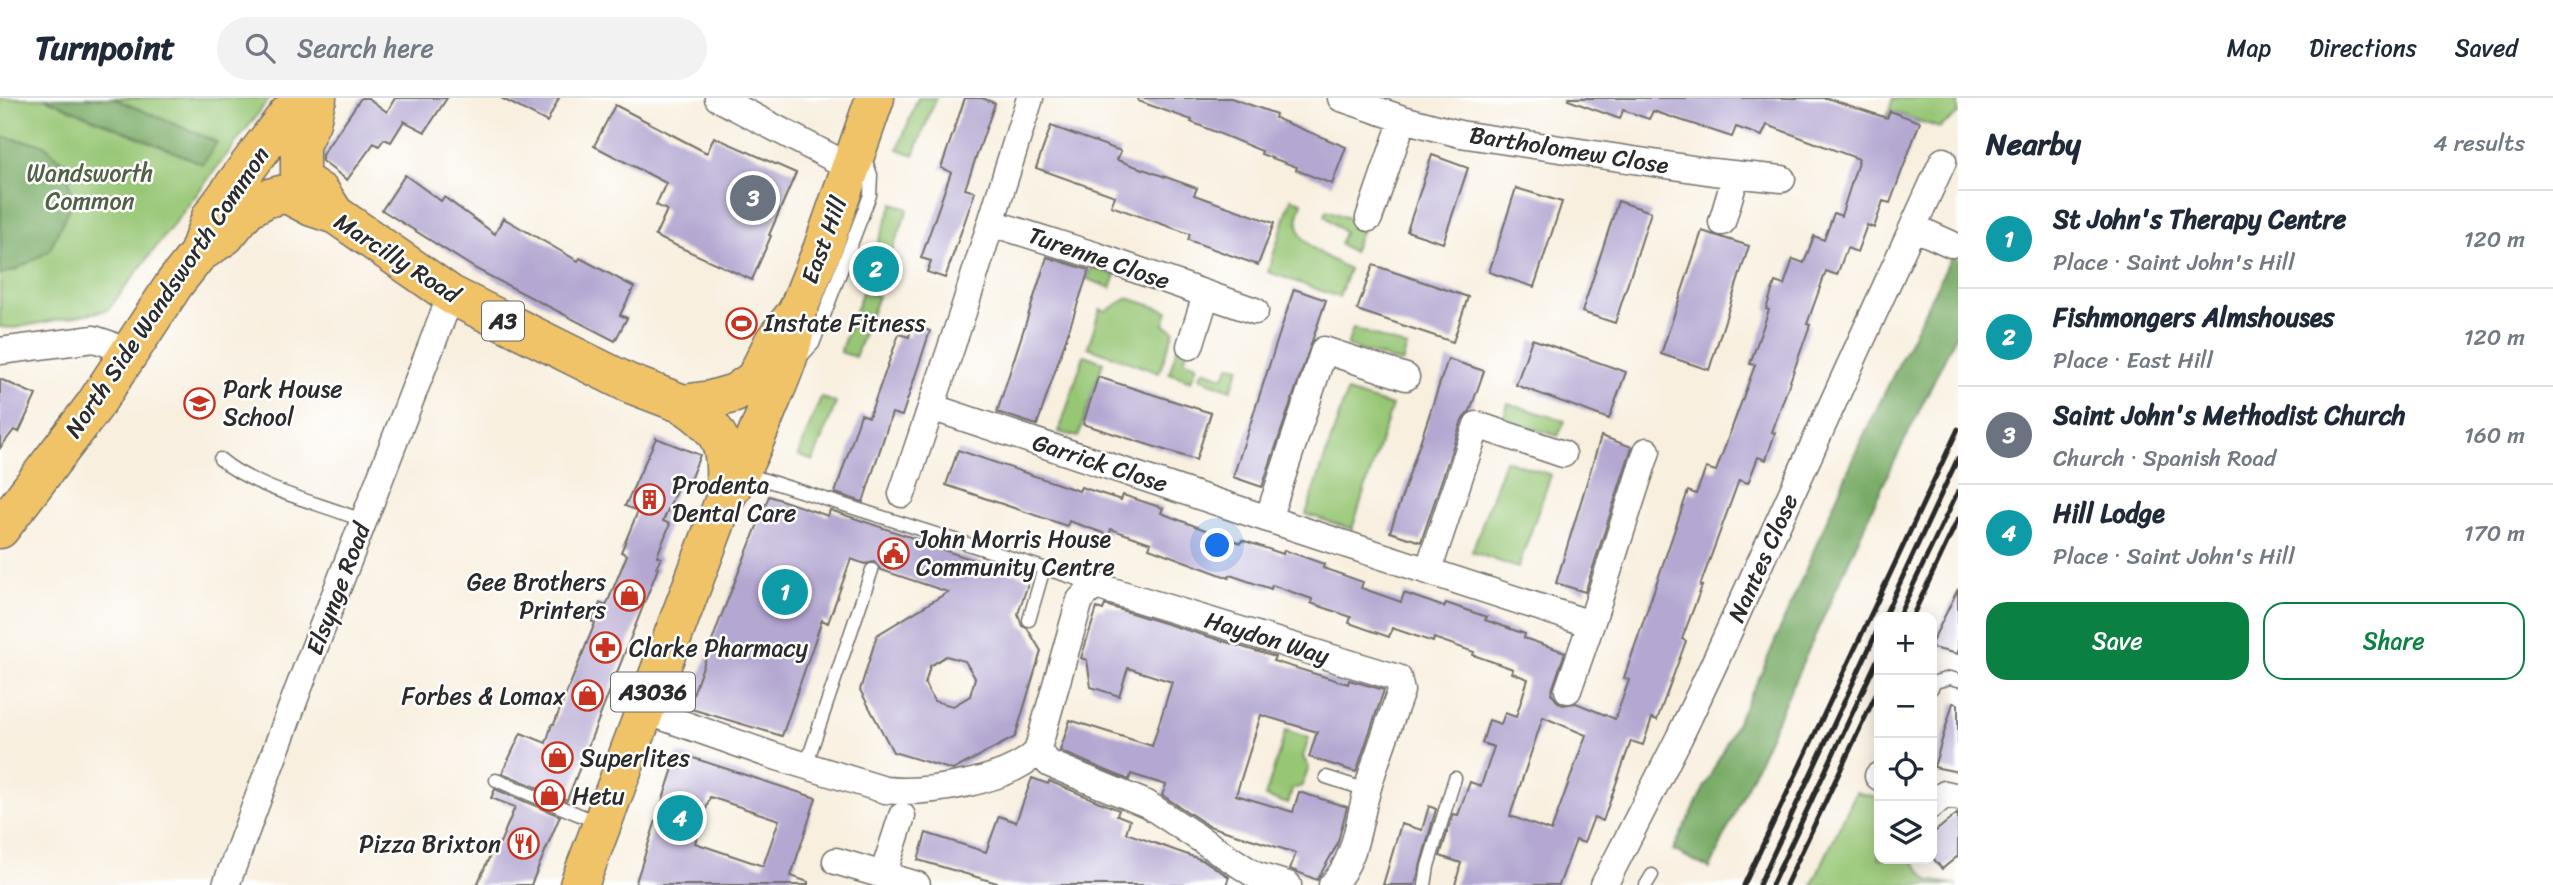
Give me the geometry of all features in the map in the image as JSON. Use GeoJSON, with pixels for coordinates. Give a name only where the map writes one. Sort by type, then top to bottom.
{"type":"FeatureCollection","features":[{"type":"Feature","properties":{"kind":"main road","name":"East Hill"},"geometry":{"type":"LineString","coordinates":[[734,485],[779,382],[875,98]]}},
{"type":"Feature","properties":{"kind":"main road","name":"A3"},"geometry":{"type":"LineString","coordinates":[[316,99],[300,145],[300,175],[303,181],[321,193],[336,215]]}},
{"type":"Feature","properties":{"kind":"main road","name":"North Side Wandsworth Common"},"geometry":{"type":"LineString","coordinates":[[0,529],[94,406],[175,283],[198,254],[211,217],[255,157],[288,114],[316,99]]}},
{"type":"Feature","properties":{"kind":"main road","name":"Marcilly Road"},"geometry":{"type":"LineString","coordinates":[[198,254],[225,236],[247,209],[265,199],[289,195],[336,215],[451,295],[628,383],[683,404],[705,418],[725,449],[734,485]]}},
{"type":"Feature","properties":{"kind":"main road"},"geometry":{"type":"LineString","coordinates":[[683,404],[735,393],[755,379],[797,328]]}},
{"type":"Feature","properties":{"kind":"main road","name":"A3036"},"geometry":{"type":"LineString","coordinates":[[579,885],[734,485]]}},
{"type":"Feature","properties":{"kind":"street"},"geometry":{"type":"LineString","coordinates":[[718,98],[855,155]]}},
{"type":"Feature","properties":{"kind":"street"},"geometry":{"type":"LineString","coordinates":[[902,494],[992,223],[1030,98]]}},
{"type":"Feature","properties":{"kind":"street","name":"Bartholomew Close"},"geometry":{"type":"LineString","coordinates":[[1341,98],[1403,119],[1460,134],[1736,175],[1782,179]]}},
{"type":"Feature","properties":{"kind":"street"},"geometry":{"type":"LineString","coordinates":[[1369,218],[1403,119]]}},
{"type":"Feature","properties":{"kind":"street","name":"Nantes Close"},"geometry":{"type":"LineString","coordinates":[[1604,885],[1713,666],[1942,161]]}},
{"type":"Feature","properties":{"kind":"street"},"geometry":{"type":"LineString","coordinates":[[1722,222],[1736,175]]}},
{"type":"Feature","properties":{"kind":"street","name":"Turenne Close"},"geometry":{"type":"LineString","coordinates":[[992,223],[1255,311]]}},
{"type":"Feature","properties":{"kind":"street"},"geometry":{"type":"LineString","coordinates":[[1913,227],[1951,244]]}},
{"type":"Feature","properties":{"kind":"street","name":"Elsynge Road"},"geometry":{"type":"LineString","coordinates":[[226,885],[451,295]]}},
{"type":"Feature","properties":{"kind":"street"},"geometry":{"type":"LineString","coordinates":[[1190,346],[1206,295]]}},
{"type":"Feature","properties":{"kind":"street"},"geometry":{"type":"LineString","coordinates":[[0,351],[94,339],[109,344],[127,356]]}},
{"type":"Feature","properties":{"kind":"street"},"geometry":{"type":"LineString","coordinates":[[1268,519],[1324,350],[1406,377]]}},
{"type":"Feature","properties":{"kind":"street","name":"Garrick Close"},"geometry":{"type":"LineString","coordinates":[[931,407],[1591,624]]}},
{"type":"Feature","properties":{"kind":"street"},"geometry":{"type":"LineString","coordinates":[[1429,572],[1477,425],[1563,454]]}},
{"type":"Feature","properties":{"kind":"street"},"geometry":{"type":"LineString","coordinates":[[1568,690],[1647,451]]}},
{"type":"Feature","properties":{"kind":"street","name":"Haydon Way"},"geometry":{"type":"LineString","coordinates":[[1090,590],[1099,587],[1398,678],[1401,691],[1367,790],[1351,854],[1346,868],[1332,885]]}},
{"type":"Feature","properties":{"kind":"street"},"geometry":{"type":"LineString","coordinates":[[646,711],[885,790],[968,783],[993,777],[1030,759],[1037,752],[1080,600],[1090,590]]}},
{"type":"Feature","properties":{"kind":"street"},"geometry":{"type":"LineString","coordinates":[[1037,752],[1049,764],[1147,804],[1255,876],[1287,885]]}},
{"type":"Feature","properties":{"kind":"street"},"geometry":{"type":"LineString","coordinates":[[883,875],[902,816]]}},
{"type":"Feature","properties":{"kind":"street"},"geometry":{"type":"LineString","coordinates":[[836,861],[917,885]]}},
{"type":"Feature","properties":{"kind":"lane"},"geometry":{"type":"LineString","coordinates":[[220,459],[235,472],[364,521]]}},
{"type":"Feature","properties":{"kind":"lane"},"geometry":{"type":"LineString","coordinates":[[734,485],[1044,568],[1078,579],[1090,590]]}},
{"type":"Feature","properties":{"kind":"lane"},"geometry":{"type":"LineString","coordinates":[[1029,620],[1044,568]]}},
{"type":"Feature","properties":{"kind":"lane"},"geometry":{"type":"LineString","coordinates":[[806,765],[872,570]]}},
{"type":"Feature","properties":{"kind":"lane"},"geometry":{"type":"LineString","coordinates":[[1937,681],[1950,678],[1958,680]]}},
{"type":"Feature","properties":{"kind":"lane"},"geometry":{"type":"LineString","coordinates":[[1326,777],[1367,790]]}},
{"type":"Feature","properties":{"kind":"lane"},"geometry":{"type":"LineString","coordinates":[[1426,885],[1428,866],[1455,778]]}},
{"type":"Feature","properties":{"kind":"lane"},"geometry":{"type":"LineString","coordinates":[[496,780],[603,825]]}},
{"type":"Feature","properties":{"kind":"green space","name":"Wandsworth Common"},"geometry":{"type":"Polygon","coordinates":[[[0,98],[270,98],[108,310],[14,328],[0,327],[0,98]]]}},
{"type":"Feature","properties":{"kind":"green space"},"geometry":{"type":"Polygon","coordinates":[[[44,98],[113,98],[217,142],[203,164],[44,98]]]}},
{"type":"Feature","properties":{"kind":"green space"},"geometry":{"type":"Polygon","coordinates":[[[918,98],[936,98],[914,155],[898,149],[918,98]]]}},
{"type":"Feature","properties":{"kind":"green space"},"geometry":{"type":"Polygon","coordinates":[[[1893,98],[1958,98],[1958,114],[1939,128],[1890,111],[1887,118],[1893,98]]]}},
{"type":"Feature","properties":{"kind":"green space"},"geometry":{"type":"Polygon","coordinates":[[[2,137],[43,144],[65,164],[73,200],[49,251],[15,270],[0,274],[2,137]]]}},
{"type":"Feature","properties":{"kind":"green space"},"geometry":{"type":"Polygon","coordinates":[[[1291,199],[1302,202],[1298,217],[1302,236],[1315,250],[1349,269],[1339,297],[1268,272],[1291,199]]]}},
{"type":"Feature","properties":{"kind":"green space"},"geometry":{"type":"Polygon","coordinates":[[[893,203],[908,209],[892,251],[877,245],[893,203]]]}},
{"type":"Feature","properties":{"kind":"green space"},"geometry":{"type":"Polygon","coordinates":[[[1327,210],[1364,224],[1353,252],[1340,244],[1344,232],[1325,216],[1327,210]]]}},
{"type":"Feature","properties":{"kind":"green space"},"geometry":{"type":"Polygon","coordinates":[[[1958,243],[1958,331],[1881,489],[1710,869],[1673,850],[1761,674],[1858,447],[1958,243]]]}},
{"type":"Feature","properties":{"kind":"green space"},"geometry":{"type":"Polygon","coordinates":[[[1091,267],[1116,275],[1111,288],[1087,279],[1091,267]]]}},
{"type":"Feature","properties":{"kind":"green space"},"geometry":{"type":"Polygon","coordinates":[[[863,290],[878,296],[855,357],[840,352],[863,290]]]}},
{"type":"Feature","properties":{"kind":"green space"},"geometry":{"type":"Polygon","coordinates":[[[1128,298],[1168,311],[1164,325],[1174,330],[1159,373],[1088,347],[1100,309],[1106,311],[1128,298]]]}},
{"type":"Feature","properties":{"kind":"green space"},"geometry":{"type":"Polygon","coordinates":[[[1353,328],[1407,347],[1402,363],[1347,346],[1353,328]]]}},
{"type":"Feature","properties":{"kind":"green space"},"geometry":{"type":"Polygon","coordinates":[[[1178,346],[1188,349],[1184,360],[1197,365],[1191,381],[1169,373],[1178,346]]]}},
{"type":"Feature","properties":{"kind":"green space"},"geometry":{"type":"Polygon","coordinates":[[[1084,355],[1103,362],[1078,437],[1059,432],[1084,355]]]}},
{"type":"Feature","properties":{"kind":"green space"},"geometry":{"type":"Polygon","coordinates":[[[1230,365],[1240,367],[1231,390],[1199,378],[1203,370],[1223,377],[1230,365]]]}},
{"type":"Feature","properties":{"kind":"green space"},"geometry":{"type":"Polygon","coordinates":[[[1347,392],[1392,406],[1352,529],[1306,514],[1347,392]]]}},
{"type":"Feature","properties":{"kind":"green space"},"geometry":{"type":"Polygon","coordinates":[[[821,397],[836,403],[813,461],[798,455],[821,397]]]}},
{"type":"Feature","properties":{"kind":"green space"},"geometry":{"type":"Polygon","coordinates":[[[1508,403],[1565,421],[1558,436],[1503,419],[1508,403]]]}},
{"type":"Feature","properties":{"kind":"green space"},"geometry":{"type":"Polygon","coordinates":[[[1505,460],[1551,475],[1518,568],[1472,552],[1505,460]]]}},
{"type":"Feature","properties":{"kind":"green space"},"geometry":{"type":"Polygon","coordinates":[[[1286,730],[1309,738],[1303,757],[1309,767],[1302,786],[1292,789],[1288,804],[1265,797],[1286,730]]]}},
{"type":"Feature","properties":{"kind":"green space"},"geometry":{"type":"Polygon","coordinates":[[[1856,792],[1874,797],[1874,864],[1915,864],[1928,880],[1958,885],[1812,885],[1856,792]]]}},
{"type":"Feature","properties":{"kind":"building"},"geometry":{"type":"Polygon","coordinates":[[[361,98],[368,98],[387,112],[395,98],[447,98],[425,132],[404,121],[391,142],[384,139],[379,146],[374,143],[347,180],[322,161],[322,155],[361,98]]]}},
{"type":"Feature","properties":{"kind":"building"},"geometry":{"type":"Polygon","coordinates":[[[501,98],[559,98],[547,122],[501,98]]]}},
{"type":"Feature","properties":{"kind":"building"},"geometry":{"type":"Polygon","coordinates":[[[965,98],[982,98],[995,103],[965,189],[975,192],[945,278],[927,272],[931,261],[921,258],[951,172],[941,168],[965,98]]]}},
{"type":"Feature","properties":{"kind":"building"},"geometry":{"type":"Polygon","coordinates":[[[1138,98],[1231,98],[1276,114],[1275,118],[1346,147],[1332,184],[1191,122],[1192,120],[1138,101],[1138,98]]]}},
{"type":"Feature","properties":{"kind":"building"},"geometry":{"type":"Polygon","coordinates":[[[1827,98],[1887,118],[1890,111],[1920,122],[1890,203],[1883,201],[1874,228],[1867,225],[1857,252],[1847,248],[1837,275],[1826,271],[1772,432],[1775,433],[1766,460],[1758,457],[1748,483],[1739,480],[1700,586],[1682,639],[1686,641],[1657,720],[1652,718],[1643,745],[1631,741],[1603,821],[1594,817],[1584,843],[1576,840],[1559,885],[1455,885],[1461,863],[1440,856],[1453,814],[1458,815],[1470,782],[1481,786],[1494,747],[1482,743],[1489,720],[1501,724],[1505,713],[1516,717],[1528,679],[1512,673],[1513,669],[1434,638],[1433,642],[1392,628],[1389,637],[1349,623],[1351,617],[1311,603],[1312,599],[1272,585],[1271,589],[1230,575],[1229,578],[1149,548],[1151,543],[1111,529],[1109,535],[1069,521],[1067,526],[946,485],[958,450],[1079,491],[1081,487],[1121,500],[1123,495],[1163,508],[1161,513],[1241,543],[1242,540],[1283,554],[1284,550],[1324,564],[1323,568],[1363,582],[1361,588],[1401,602],[1404,593],[1444,607],[1446,603],[1487,617],[1485,620],[1525,634],[1524,638],[1565,652],[1551,693],[1557,701],[1563,705],[1576,703],[1615,719],[1629,680],[1624,678],[1688,491],[1696,494],[1706,468],[1716,471],[1755,365],[1750,364],[1769,310],[1766,309],[1775,282],[1784,285],[1793,259],[1804,263],[1814,236],[1824,240],[1834,213],[1841,216],[1859,159],[1767,125],[1762,136],[1736,127],[1732,137],[1653,111],[1649,119],[1623,110],[1620,119],[1568,100],[1827,98]],[[1543,717],[1510,816],[1551,831],[1586,735],[1543,717]]]}},
{"type":"Feature","properties":{"kind":"building"},"geometry":{"type":"Polygon","coordinates":[[[615,105],[707,153],[714,137],[796,173],[752,280],[655,236],[667,210],[656,205],[666,183],[594,146],[615,105]]]}},
{"type":"Feature","properties":{"kind":"building"},"geometry":{"type":"Polygon","coordinates":[[[1051,126],[1121,151],[1117,160],[1197,188],[1194,195],[1274,223],[1258,265],[1188,240],[1190,234],[1111,206],[1115,196],[1036,168],[1051,126]]]}},
{"type":"Feature","properties":{"kind":"building"},"geometry":{"type":"Polygon","coordinates":[[[1432,155],[1468,168],[1443,243],[1407,231],[1432,155]]]}},
{"type":"Feature","properties":{"kind":"building"},"geometry":{"type":"Polygon","coordinates":[[[405,175],[441,201],[444,197],[495,234],[503,218],[578,261],[580,258],[634,287],[620,315],[627,318],[615,341],[476,269],[382,210],[405,175]]]}},
{"type":"Feature","properties":{"kind":"building"},"geometry":{"type":"Polygon","coordinates":[[[1516,188],[1562,202],[1534,287],[1489,272],[1516,188]]]}},
{"type":"Feature","properties":{"kind":"building"},"geometry":{"type":"Polygon","coordinates":[[[1618,201],[1651,212],[1615,323],[1582,312],[1618,201]]]}},
{"type":"Feature","properties":{"kind":"building"},"geometry":{"type":"Polygon","coordinates":[[[1702,231],[1749,246],[1709,370],[1661,354],[1702,231]]]}},
{"type":"Feature","properties":{"kind":"building"},"geometry":{"type":"Polygon","coordinates":[[[1047,257],[1089,270],[1037,425],[997,412],[1047,257]]]}},
{"type":"Feature","properties":{"kind":"building"},"geometry":{"type":"Polygon","coordinates":[[[1373,265],[1468,297],[1453,342],[1357,310],[1373,265]]]}},
{"type":"Feature","properties":{"kind":"building"},"geometry":{"type":"Polygon","coordinates":[[[1294,289],[1326,300],[1262,487],[1233,477],[1294,289]]]}},
{"type":"Feature","properties":{"kind":"building"},"geometry":{"type":"Polygon","coordinates":[[[912,325],[930,331],[902,416],[892,413],[863,502],[835,493],[861,414],[869,417],[899,334],[909,337],[912,325]]]}},
{"type":"Feature","properties":{"kind":"building"},"geometry":{"type":"Polygon","coordinates":[[[1532,339],[1626,372],[1609,419],[1516,385],[1532,339]]]}},
{"type":"Feature","properties":{"kind":"building"},"geometry":{"type":"Polygon","coordinates":[[[1448,359],[1484,371],[1470,411],[1462,420],[1421,542],[1390,532],[1448,359]]]}},
{"type":"Feature","properties":{"kind":"building"},"geometry":{"type":"Polygon","coordinates":[[[1098,377],[1211,413],[1196,460],[1083,424],[1098,377]]]}},
{"type":"Feature","properties":{"kind":"building"},"geometry":{"type":"Polygon","coordinates":[[[0,379],[36,395],[19,432],[14,430],[0,448],[0,379]]]}},
{"type":"Feature","properties":{"kind":"building"},"geometry":{"type":"Polygon","coordinates":[[[1601,436],[1632,447],[1585,592],[1556,583],[1601,436]]]}},
{"type":"Feature","properties":{"kind":"building"},"geometry":{"type":"Polygon","coordinates":[[[656,438],[700,455],[687,487],[679,484],[663,521],[670,524],[657,556],[661,558],[656,567],[658,568],[567,800],[502,773],[521,733],[546,743],[595,623],[591,621],[600,603],[606,606],[627,555],[621,552],[638,511],[625,506],[656,438]]]}},
{"type":"Feature","properties":{"kind":"building"},"geometry":{"type":"Polygon","coordinates":[[[769,496],[828,516],[830,510],[1030,578],[1018,614],[1022,626],[1027,628],[1041,651],[1015,737],[953,770],[893,752],[860,690],[877,635],[948,592],[881,570],[874,562],[865,564],[851,559],[828,623],[822,620],[782,736],[688,708],[769,496]],[[946,656],[930,666],[925,684],[934,701],[953,706],[970,696],[975,678],[965,661],[946,656]]]}},
{"type":"Feature","properties":{"kind":"building"},"geometry":{"type":"Polygon","coordinates":[[[1958,589],[1958,654],[1937,649],[1937,632],[1958,589]]]}},
{"type":"Feature","properties":{"kind":"building"},"geometry":{"type":"Polygon","coordinates":[[[1105,605],[1275,657],[1273,661],[1348,684],[1349,680],[1384,690],[1356,772],[1309,757],[1317,732],[1261,715],[1236,795],[1293,812],[1299,792],[1347,807],[1337,845],[1317,880],[1290,869],[1296,853],[1209,826],[1162,795],[1166,785],[1131,774],[1129,780],[1060,751],[1070,720],[1152,746],[1172,682],[1128,668],[1119,696],[1091,687],[1087,660],[1081,658],[1097,608],[1103,610],[1105,605]]]}},
{"type":"Feature","properties":{"kind":"building"},"geometry":{"type":"Polygon","coordinates":[[[1953,703],[1958,704],[1958,772],[1937,768],[1937,757],[1953,703]]]}},
{"type":"Feature","properties":{"kind":"building"},"geometry":{"type":"Polygon","coordinates":[[[678,753],[816,798],[791,876],[808,882],[808,885],[635,885],[678,753]],[[710,797],[695,843],[763,866],[779,820],[710,797]]]}},
{"type":"Feature","properties":{"kind":"building"},"geometry":{"type":"Polygon","coordinates":[[[1032,778],[1048,784],[1049,781],[1119,810],[1117,815],[1130,820],[1126,833],[1205,861],[1229,877],[1226,885],[1004,885],[918,860],[926,833],[986,852],[999,816],[1016,822],[1032,778]]]}},
{"type":"Feature","properties":{"kind":"building"},"geometry":{"type":"Polygon","coordinates":[[[495,789],[560,816],[531,885],[477,885],[496,842],[500,843],[515,807],[491,798],[495,789]]]}},
{"type":"Feature","properties":{"kind":"building"},"geometry":{"type":"Polygon","coordinates":[[[1429,806],[1436,809],[1415,885],[1383,885],[1401,824],[1422,830],[1429,806]]]}},
{"type":"Feature","properties":{"kind":"building"},"geometry":{"type":"Polygon","coordinates":[[[1958,813],[1958,856],[1942,869],[1937,863],[1937,830],[1958,813]]]}},
{"type":"Feature","properties":{"kind":"railway"},"geometry":{"type":"LineString","coordinates":[[1744,885],[1958,429]]}},
{"type":"Feature","properties":{"kind":"railway"},"geometry":{"type":"LineString","coordinates":[[1886,612],[1958,458]]}},
{"type":"Feature","properties":{"kind":"railway"},"geometry":{"type":"LineString","coordinates":[[1900,612],[1958,491]]}},
{"type":"Feature","properties":{"kind":"railway"},"geometry":{"type":"LineString","coordinates":[[1914,612],[1958,519]]}},
{"type":"Feature","properties":{"kind":"railway"},"geometry":{"type":"LineString","coordinates":[[1759,885],[1874,638]]}},
{"type":"Feature","properties":{"kind":"railway"},"geometry":{"type":"LineString","coordinates":[[1772,885],[1874,667]]}},
{"type":"Feature","properties":{"kind":"railway"},"geometry":{"type":"LineString","coordinates":[[1786,885],[1874,699]]}},
{"type":"Feature","properties":{"kind":"place","name":"Saint John's Methodist Church"},"geometry":{"type":"Point","coordinates":[753,198]}},
{"type":"Feature","properties":{"kind":"place","name":"Fishmongers Almshouses"},"geometry":{"type":"Point","coordinates":[876,269]}},
{"type":"Feature","properties":{"kind":"place","name":"Instate Fitness"},"geometry":{"type":"Point","coordinates":[741,323]}},
{"type":"Feature","properties":{"kind":"place","name":"Park House School"},"geometry":{"type":"Point","coordinates":[200,403]}},
{"type":"Feature","properties":{"kind":"place","name":"Prodenta Dental Care"},"geometry":{"type":"Point","coordinates":[649,499]}},
{"type":"Feature","properties":{"kind":"place","name":"John Morris House Community Centre"},"geometry":{"type":"Point","coordinates":[893,553]}},
{"type":"Feature","properties":{"kind":"place","name":"St John's Therapy Centre"},"geometry":{"type":"Point","coordinates":[785,592]}},
{"type":"Feature","properties":{"kind":"place","name":"Gee Brothers Printers"},"geometry":{"type":"Point","coordinates":[629,596]}},
{"type":"Feature","properties":{"kind":"place","name":"Clarke Pharmacy"},"geometry":{"type":"Point","coordinates":[606,648]}},
{"type":"Feature","properties":{"kind":"place","name":"Forbes & Lomax"},"geometry":{"type":"Point","coordinates":[588,696]}},
{"type":"Feature","properties":{"kind":"place","name":"Superlites"},"geometry":{"type":"Point","coordinates":[557,758]}},
{"type":"Feature","properties":{"kind":"place","name":"Hetu"},"geometry":{"type":"Point","coordinates":[549,796]}},
{"type":"Feature","properties":{"kind":"place","name":"Hill Lodge"},"geometry":{"type":"Point","coordinates":[680,818]}},
{"type":"Feature","properties":{"kind":"place","name":"Pizza Brixton"},"geometry":{"type":"Point","coordinates":[524,844]}}]}
